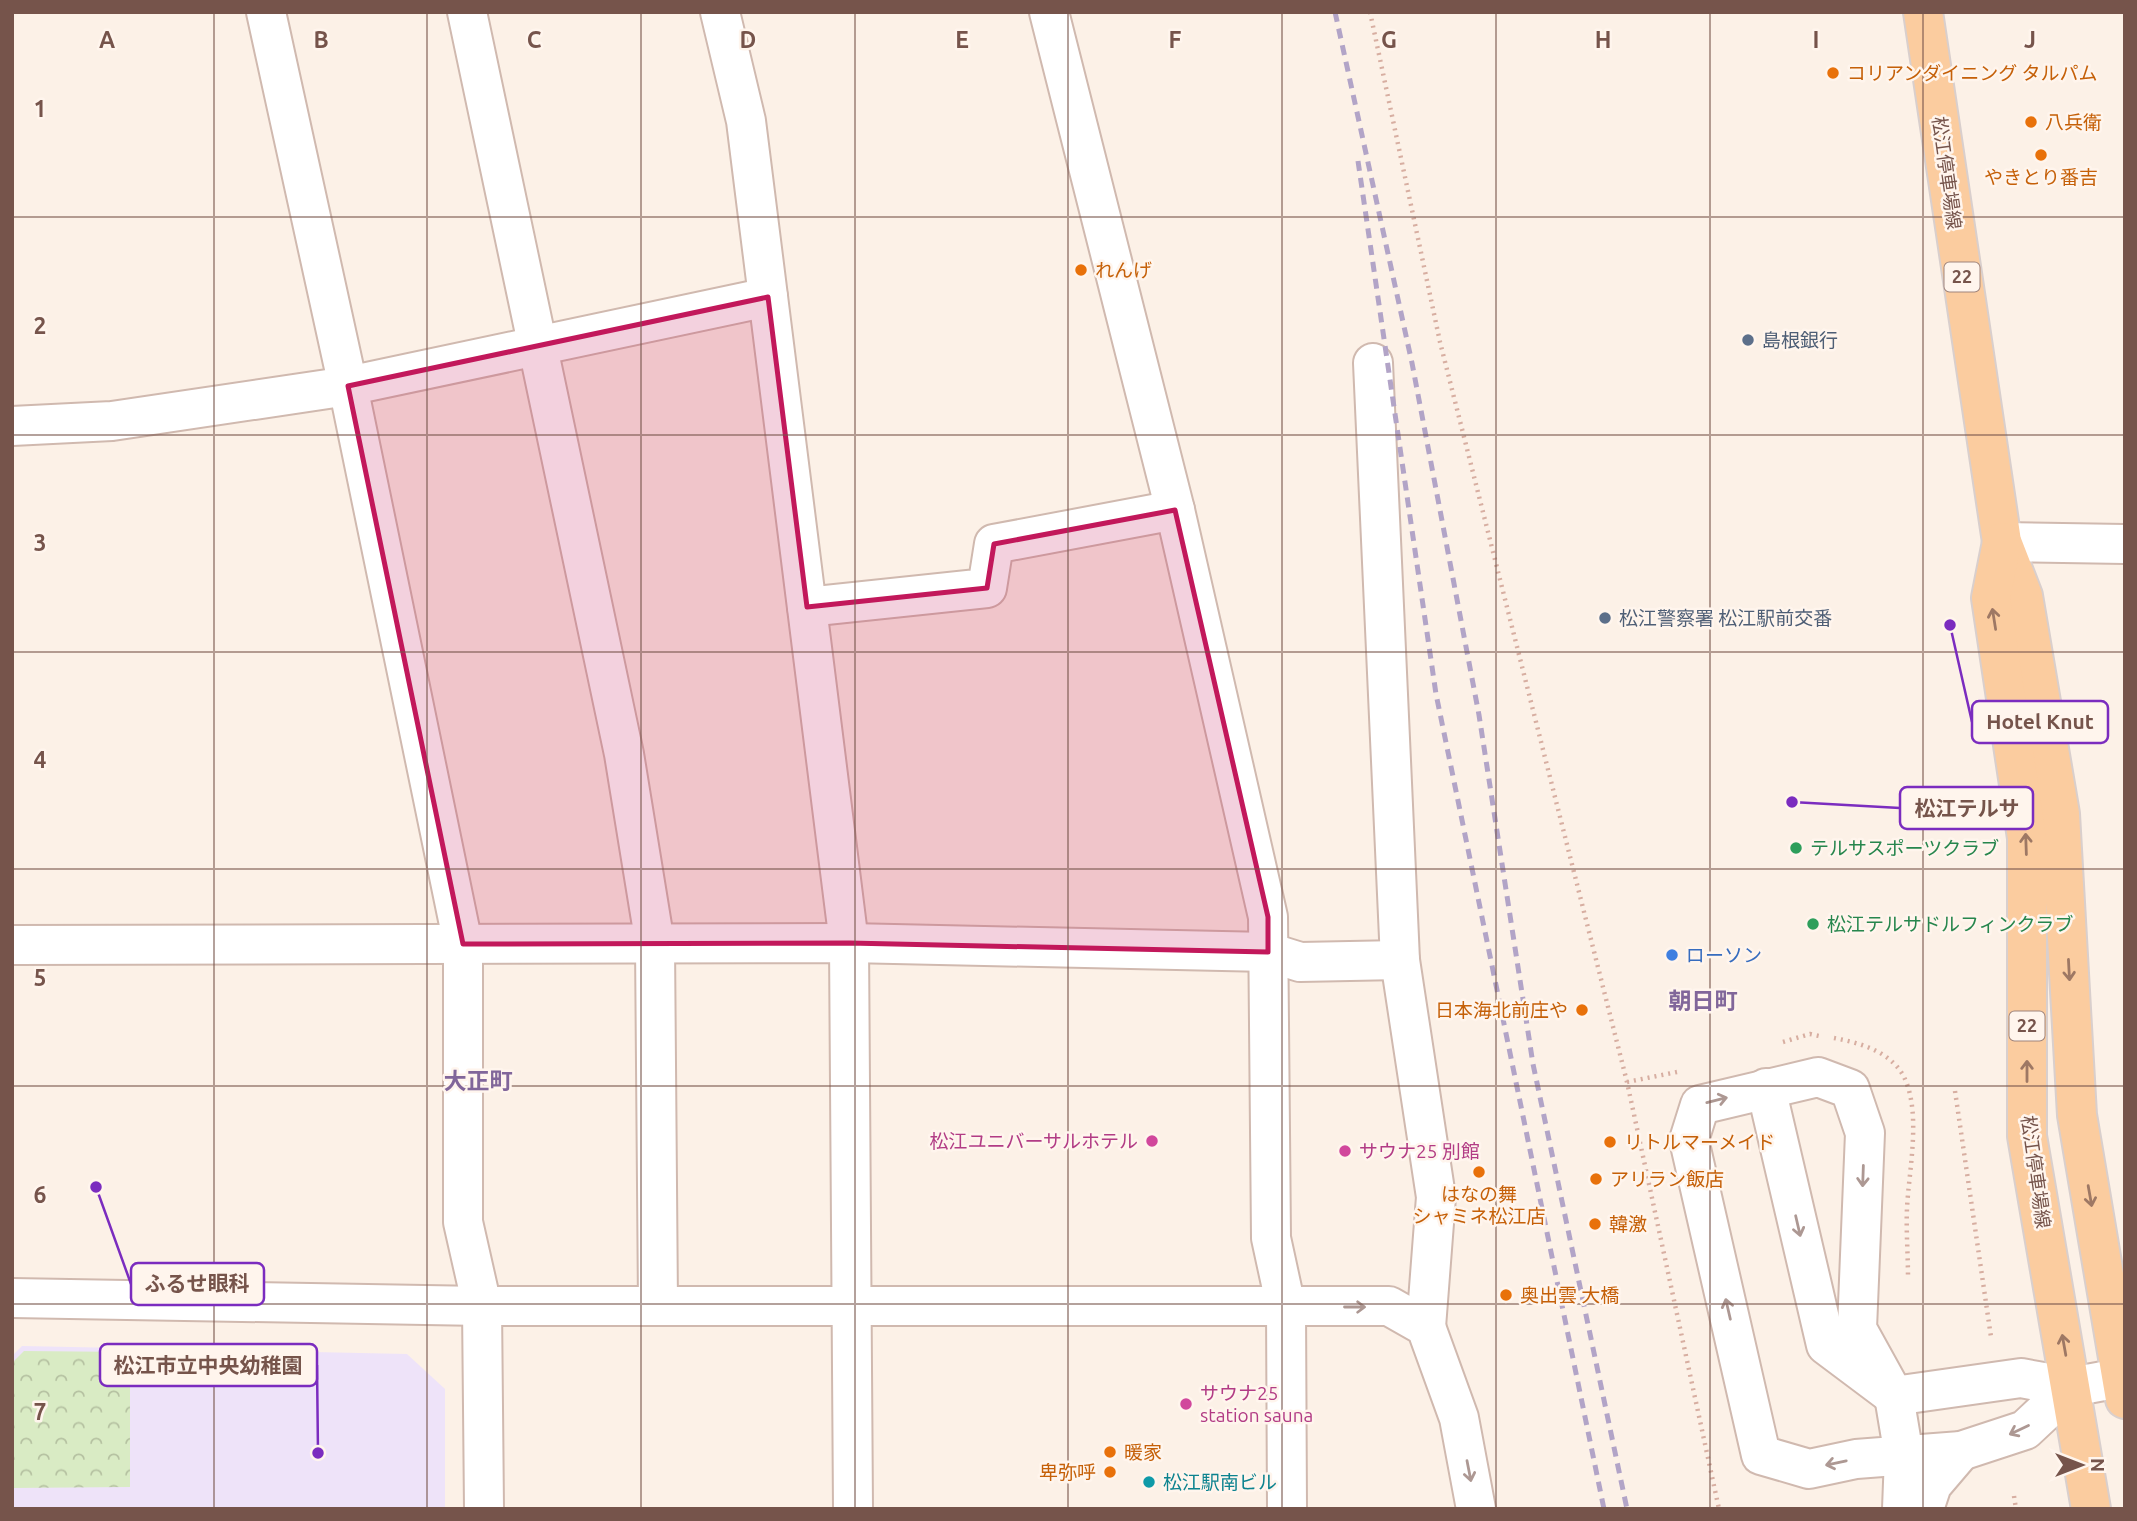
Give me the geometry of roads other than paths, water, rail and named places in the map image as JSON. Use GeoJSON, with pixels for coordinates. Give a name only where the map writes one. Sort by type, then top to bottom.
{"type":"FeatureCollection","features":[{"type":"Feature","properties":{"kind":"main road","name":"松江停車場線"},"geometry":{"type":"LineString","coordinates":[[1923,12],[2002,542],[2023,596],[2060,814],[2077,1115],[2124,1385]]}},
{"type":"Feature","properties":{"kind":"main road","name":"松江停車場線"},"geometry":{"type":"LineString","coordinates":[[2002,542],[1991,597],[2026,838],[2027,1136],[2091,1509]]}},
{"type":"Feature","properties":{"kind":"street"},"geometry":{"type":"LineString","coordinates":[[266,12],[348,386],[463,944],[463,1223],[482,1306],[484,1509]]}},
{"type":"Feature","properties":{"kind":"street"},"geometry":{"type":"LineString","coordinates":[[467,12],[624,754],[654,944],[658,1305]]}},
{"type":"Feature","properties":{"kind":"street"},"geometry":{"type":"LineString","coordinates":[[720,12],[746,121],[849,943],[853,1509]]}},
{"type":"Feature","properties":{"kind":"street"},"geometry":{"type":"LineString","coordinates":[[1049,12],[1175,510],[1268,917],[1271,1238],[1286,1307],[1287,1509]]}},
{"type":"Feature","properties":{"kind":"street"},"geometry":{"type":"LineString","coordinates":[[12,426],[112,421],[348,386],[538,343],[768,297]]}},
{"type":"Feature","properties":{"kind":"street"},"geometry":{"type":"LineString","coordinates":[[1373,363],[1400,960],[1436,1197],[1426,1327],[1459,1418],[1476,1509]]}},
{"type":"Feature","properties":{"kind":"street"},"geometry":{"type":"LineString","coordinates":[[807,607],[987,587],[994,544],[1175,510]]}},
{"type":"Feature","properties":{"kind":"street"},"geometry":{"type":"LineString","coordinates":[[2002,542],[2125,544]]}},
{"type":"Feature","properties":{"kind":"street"},"geometry":{"type":"LineString","coordinates":[[12,945],[849,943],[1268,953],[1300,962],[1400,960]]}},
{"type":"Feature","properties":{"kind":"street"},"geometry":{"type":"LineString","coordinates":[[1902,1509],[1904,1456],[1894,1396],[1857,1329],[1865,1133],[1850,1089],[1818,1077],[1700,1104],[1689,1140],[1761,1455],[1809,1469],[1856,1459],[1904,1456],[1961,1451],[2025,1430],[2071,1387]]}},
{"type":"Feature","properties":{"kind":"street"},"geometry":{"type":"LineString","coordinates":[[1766,1088],[1826,1345],[1894,1396],[2021,1378],[2071,1387],[2124,1385]]}},
{"type":"Feature","properties":{"kind":"street"},"geometry":{"type":"LineString","coordinates":[[12,1298],[482,1306],[1389,1306],[1426,1327]]}},
{"type":"Feature","properties":{"kind":"street"},"geometry":{"type":"LineString","coordinates":[[1924,1509],[1932,1485],[1961,1451]]}},
{"type":"Feature","properties":{"kind":"railway"},"geometry":{"type":"LineString","coordinates":[[1335,12],[1412,363],[1479,715],[1533,1064],[1627,1509]]}},
{"type":"Feature","properties":{"kind":"railway"},"geometry":{"type":"LineString","coordinates":[[1358,161],[1436,694],[1604,1509]]}},
{"type":"Feature","properties":{"kind":"place","name":"コリアンダイニング タルパム"},"geometry":{"type":"Point","coordinates":[1833,73]}},
{"type":"Feature","properties":{"kind":"place","name":"八兵衛"},"geometry":{"type":"Point","coordinates":[2031,122]}},
{"type":"Feature","properties":{"kind":"place","name":"やきとり番吉"},"geometry":{"type":"Point","coordinates":[2041,155]}},
{"type":"Feature","properties":{"kind":"place","name":"れんげ"},"geometry":{"type":"Point","coordinates":[1081,270]}},
{"type":"Feature","properties":{"kind":"place","name":"島根銀行"},"geometry":{"type":"Point","coordinates":[1748,340]}},
{"type":"Feature","properties":{"kind":"place","name":"松江警察署 松江駅前交番"},"geometry":{"type":"Point","coordinates":[1605,618]}},
{"type":"Feature","properties":{"kind":"place","name":"Hotel Knut"},"geometry":{"type":"Point","coordinates":[1950,625]}},
{"type":"Feature","properties":{"kind":"place","name":"松江テルサ"},"geometry":{"type":"Point","coordinates":[1792,802]}},
{"type":"Feature","properties":{"kind":"place","name":"テルサスポーツクラブ"},"geometry":{"type":"Point","coordinates":[1796,848]}},
{"type":"Feature","properties":{"kind":"place","name":"松江テルサドルフィンクラブ"},"geometry":{"type":"Point","coordinates":[1813,924]}},
{"type":"Feature","properties":{"kind":"place","name":"ローソン"},"geometry":{"type":"Point","coordinates":[1672,955]}},
{"type":"Feature","properties":{"kind":"place","name":"日本海北前庄や"},"geometry":{"type":"Point","coordinates":[1582,1010]}},
{"type":"Feature","properties":{"kind":"place","name":"松江ユニバーサルホテル"},"geometry":{"type":"Point","coordinates":[1152,1141]}},
{"type":"Feature","properties":{"kind":"place","name":"リトルマーメイド"},"geometry":{"type":"Point","coordinates":[1610,1142]}},
{"type":"Feature","properties":{"kind":"place","name":"サウナ25 別館"},"geometry":{"type":"Point","coordinates":[1345,1151]}},
{"type":"Feature","properties":{"kind":"place","name":"はなの舞 シャミネ松江店"},"geometry":{"type":"Point","coordinates":[1479,1172]}},
{"type":"Feature","properties":{"kind":"place","name":"アリラン飯店"},"geometry":{"type":"Point","coordinates":[1596,1179]}},
{"type":"Feature","properties":{"kind":"place","name":"ふるせ眼科"},"geometry":{"type":"Point","coordinates":[96,1187]}},
{"type":"Feature","properties":{"kind":"place","name":"韓激"},"geometry":{"type":"Point","coordinates":[1595,1224]}},
{"type":"Feature","properties":{"kind":"place","name":"奥出雲 大橋"},"geometry":{"type":"Point","coordinates":[1506,1295]}},
{"type":"Feature","properties":{"kind":"place","name":"サウナ25 station sauna"},"geometry":{"type":"Point","coordinates":[1186,1404]}},
{"type":"Feature","properties":{"kind":"place","name":"暖家"},"geometry":{"type":"Point","coordinates":[1110,1452]}},
{"type":"Feature","properties":{"kind":"place","name":"松江市立中央幼稚園"},"geometry":{"type":"Point","coordinates":[318,1453]}},
{"type":"Feature","properties":{"kind":"place","name":"卑弥呼"},"geometry":{"type":"Point","coordinates":[1110,1472]}},
{"type":"Feature","properties":{"kind":"place","name":"松江駅南ビル"},"geometry":{"type":"Point","coordinates":[1149,1482]}},
{"type":"Feature","properties":{"kind":"district","name":"朝日町"},"geometry":{"type":"Point","coordinates":[1703,1001]}},
{"type":"Feature","properties":{"kind":"district","name":"大正町"},"geometry":{"type":"Point","coordinates":[478,1081]}}]}
